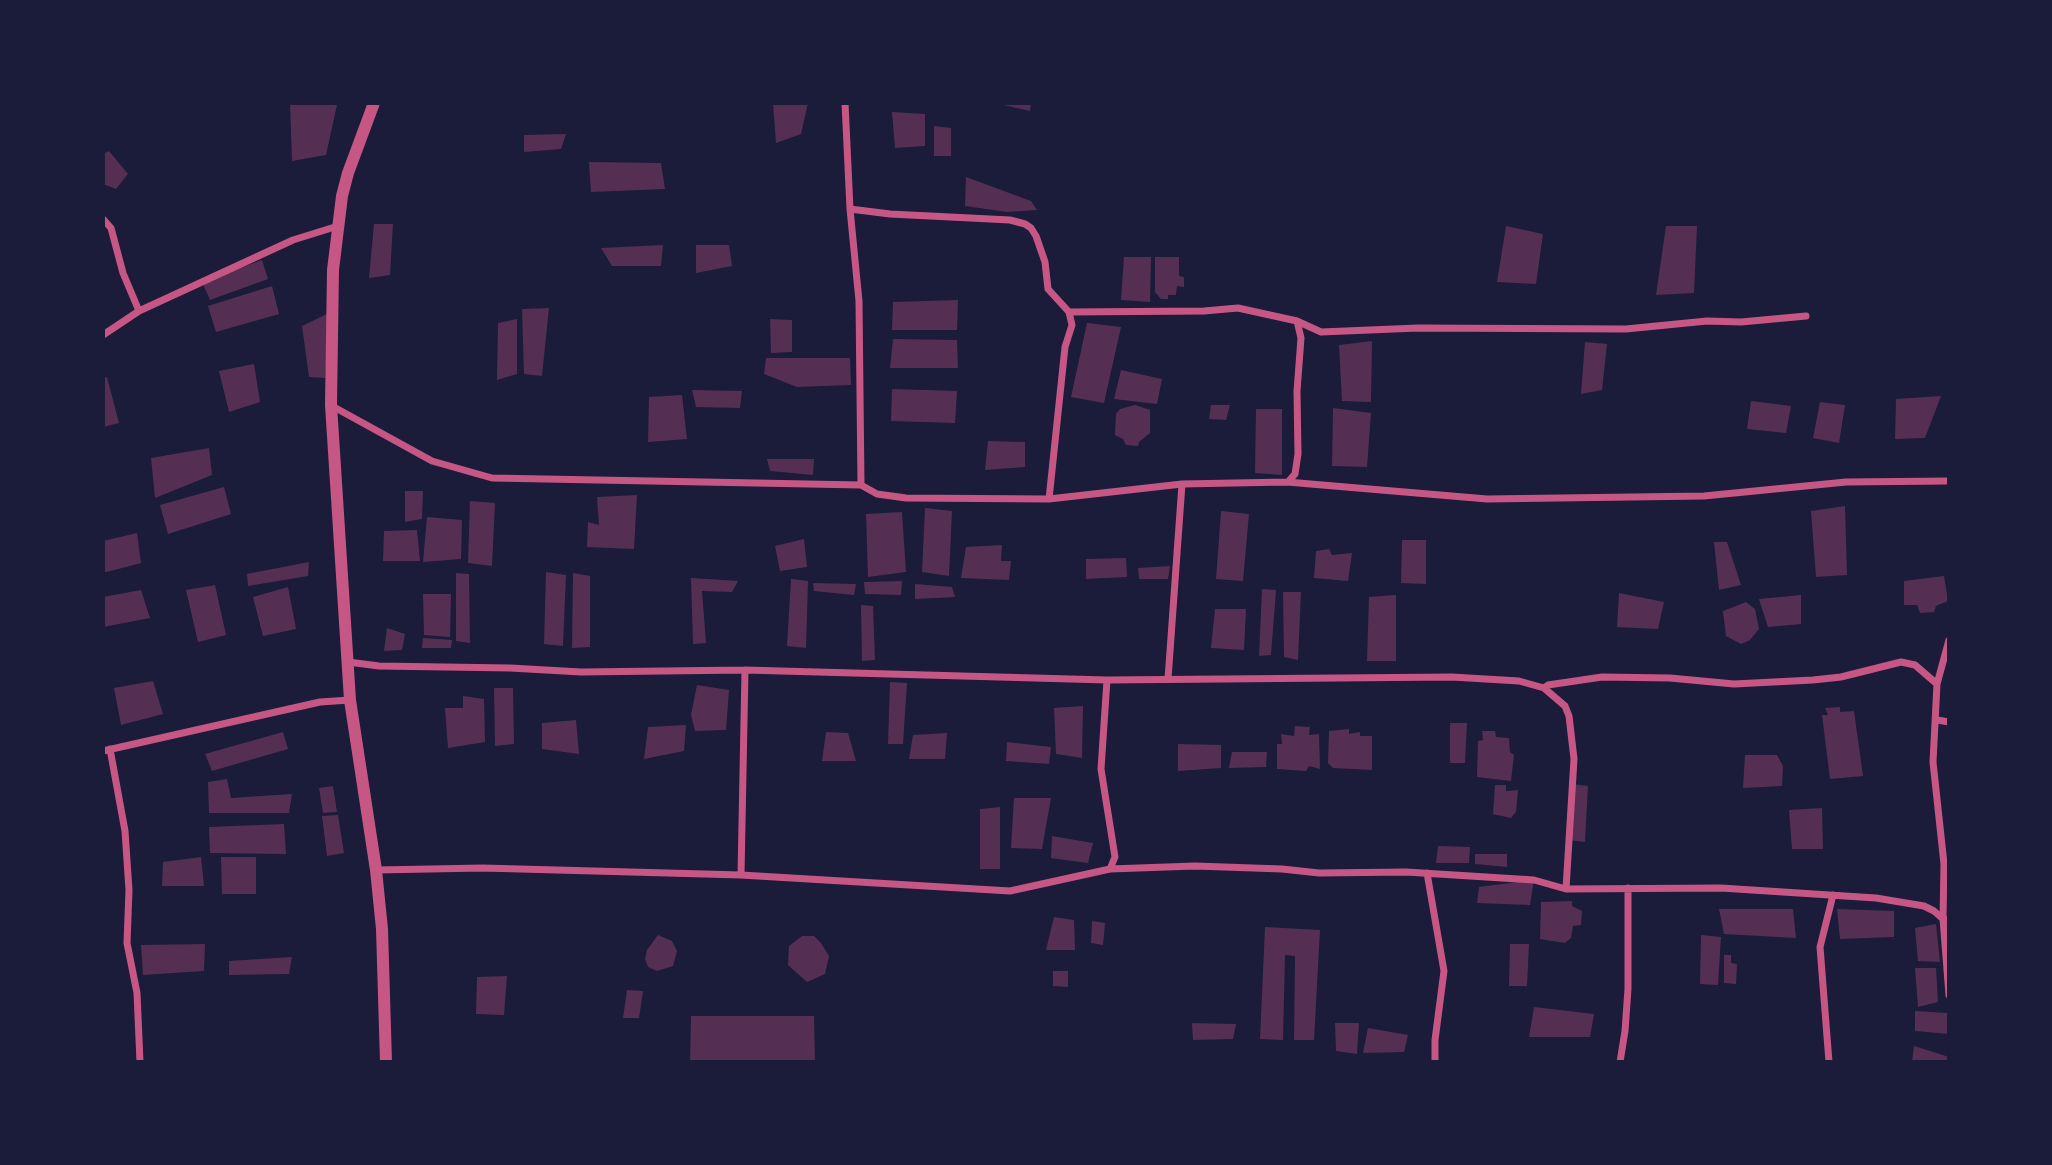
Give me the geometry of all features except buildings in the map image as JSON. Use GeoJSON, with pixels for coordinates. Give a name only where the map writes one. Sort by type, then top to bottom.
{"type":"FeatureCollection","features":[{"type":"Feature","properties":{"kind":"street"},"geometry":{"type":"LineString","coordinates":[[374,103],[348,173],[338,226],[331,298],[331,405],[350,700],[376,870],[382,929],[386,1062]]}},
{"type":"Feature","properties":{"kind":"street"},"geometry":{"type":"LineString","coordinates":[[845,103],[850,209],[859,301],[861,485]]}},
{"type":"Feature","properties":{"kind":"street"},"geometry":{"type":"LineString","coordinates":[[850,209],[890,215],[1010,220],[1025,223],[1036,236],[1045,262],[1048,289],[1069,312],[1072,325],[1065,346],[1049,499]]}},
{"type":"Feature","properties":{"kind":"street"},"geometry":{"type":"LineString","coordinates":[[103,219],[110,228],[123,273],[139,311]]}},
{"type":"Feature","properties":{"kind":"street"},"geometry":{"type":"LineString","coordinates":[[103,335],[139,311],[293,240],[338,226]]}},
{"type":"Feature","properties":{"kind":"street"},"geometry":{"type":"LineString","coordinates":[[1069,312],[1204,312],[1238,308],[1297,321],[1321,332],[1418,328],[1626,329],[1707,321],[1741,322],[1806,316]]}},
{"type":"Feature","properties":{"kind":"street"},"geometry":{"type":"LineString","coordinates":[[1287,482],[1296,474],[1298,454],[1297,391],[1301,338],[1297,321]]}},
{"type":"Feature","properties":{"kind":"street"},"geometry":{"type":"LineString","coordinates":[[331,405],[432,461],[492,478],[861,485],[877,494],[906,498],[1049,499],[1182,484],[1287,482],[1487,499],[1704,496],[1846,482],[1949,481]]}},
{"type":"Feature","properties":{"kind":"street"},"geometry":{"type":"LineString","coordinates":[[1168,679],[1182,484]]}},
{"type":"Feature","properties":{"kind":"street"},"geometry":{"type":"LineString","coordinates":[[1949,640],[1937,684],[1933,762],[1944,864],[1949,995]]}},
{"type":"Feature","properties":{"kind":"street"},"geometry":{"type":"LineString","coordinates":[[348,662],[379,666],[510,668],[581,673],[746,670],[1107,680],[1452,677],[1519,681],[1544,688],[1565,706],[1573,736],[1566,889]]}},
{"type":"Feature","properties":{"kind":"street"},"geometry":{"type":"LineString","coordinates":[[1544,688],[1548,685],[1602,677],[1670,678],[1734,684],[1813,680],[1841,677],[1901,662],[1914,665],[1937,684]]}},
{"type":"Feature","properties":{"kind":"street"},"geometry":{"type":"LineString","coordinates":[[741,875],[746,670]]}},
{"type":"Feature","properties":{"kind":"street"},"geometry":{"type":"LineString","coordinates":[[1107,680],[1101,769],[1115,857],[1110,869]]}},
{"type":"Feature","properties":{"kind":"street"},"geometry":{"type":"LineString","coordinates":[[140,1062],[137,993],[127,943],[129,890],[125,831],[107,750],[320,702],[350,700]]}},
{"type":"Feature","properties":{"kind":"street"},"geometry":{"type":"LineString","coordinates":[[1937,720],[1949,722]]}},
{"type":"Feature","properties":{"kind":"street"},"geometry":{"type":"LineString","coordinates":[[376,870],[483,869],[741,875],[1010,891],[1110,869],[1195,866],[1319,873],[1427,873],[1534,880],[1566,889],[1721,888],[1876,898],[1924,906],[1946,920]]}},
{"type":"Feature","properties":{"kind":"street"},"geometry":{"type":"LineString","coordinates":[[1427,873],[1444,971],[1435,1040],[1435,1062]]}},
{"type":"Feature","properties":{"kind":"street"},"geometry":{"type":"LineString","coordinates":[[1620,1062],[1628,989],[1628,888]]}},
{"type":"Feature","properties":{"kind":"street"},"geometry":{"type":"LineString","coordinates":[[1829,1062],[1820,947],[1833,895]]}}]}
